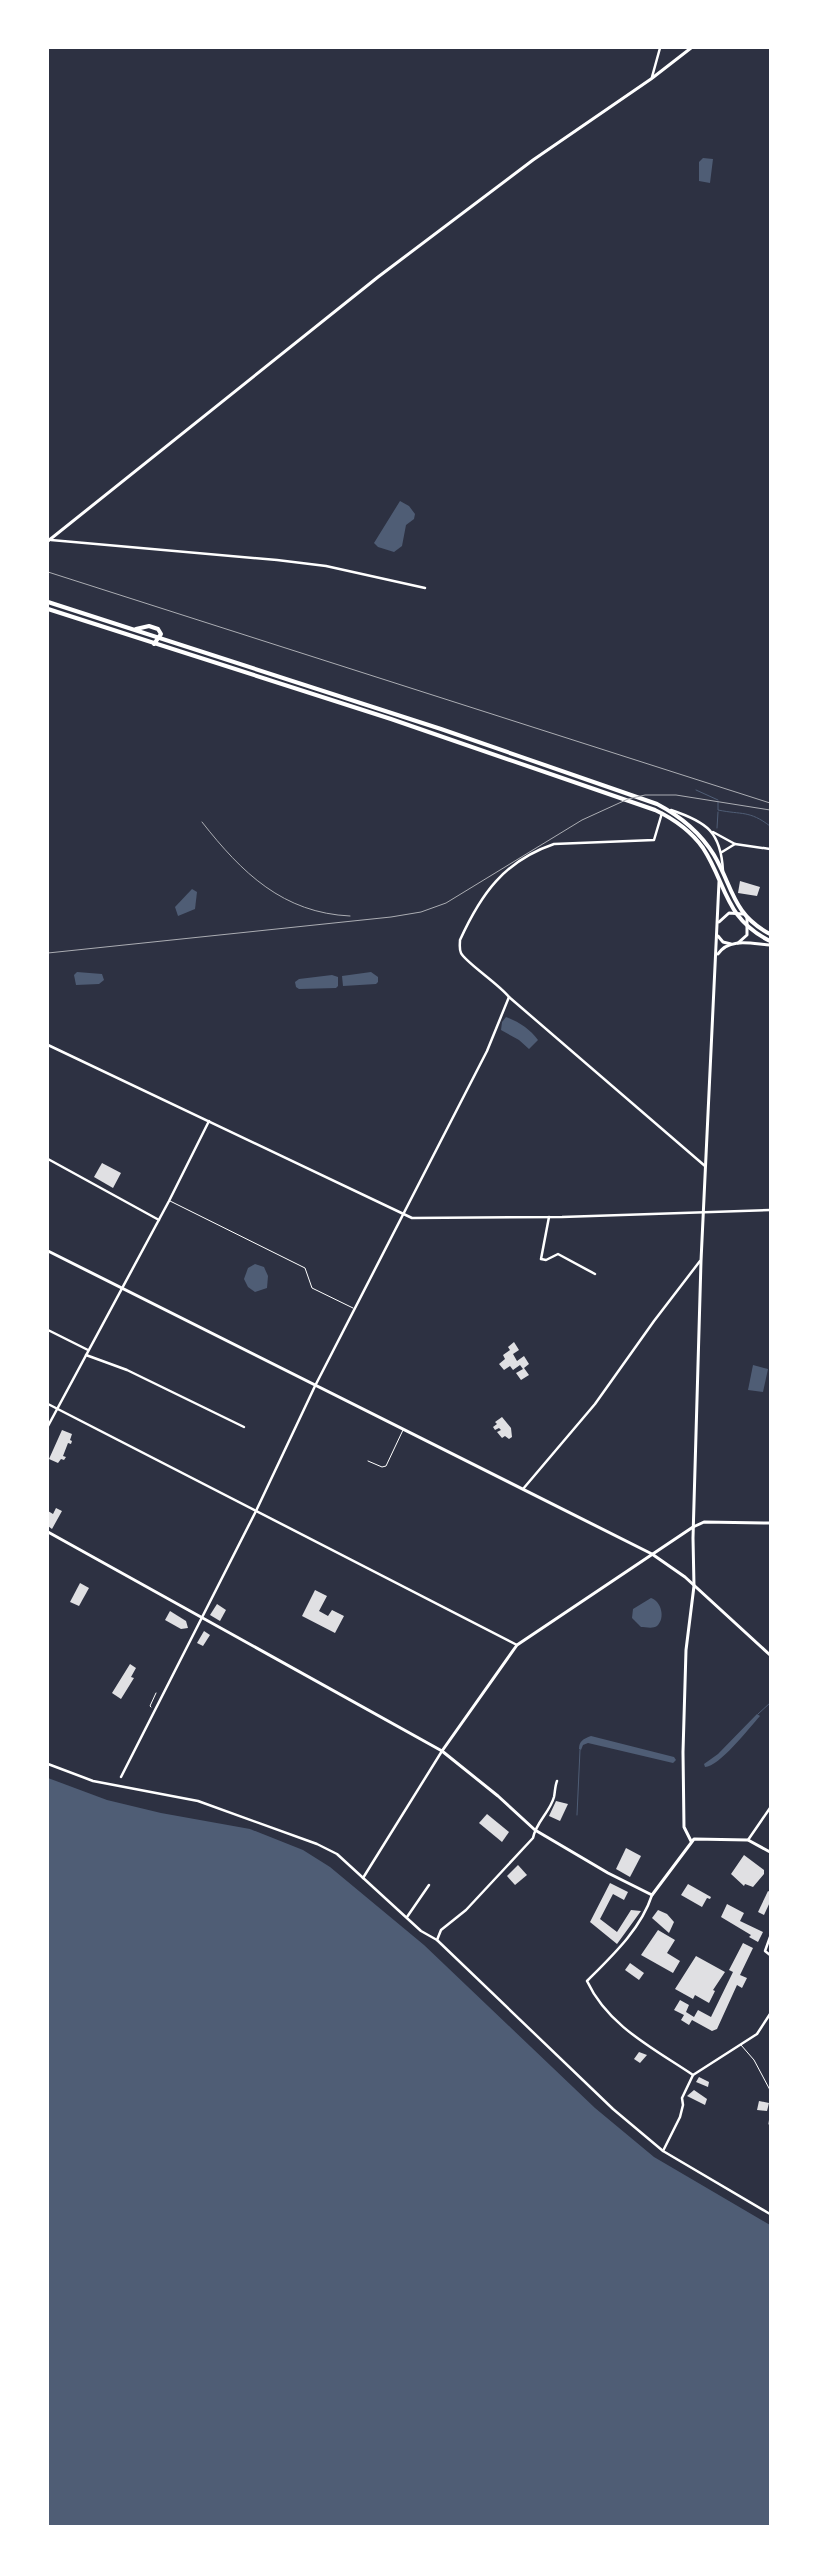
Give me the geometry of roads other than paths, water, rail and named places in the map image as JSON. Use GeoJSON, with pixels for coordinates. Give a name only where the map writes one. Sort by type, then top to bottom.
{"type":"FeatureCollection","features":[{"type":"Feature","properties":{"kind":"main road"},"geometry":{"type":"LineString","coordinates":[[48,602],[441,729],[608,786],[665,808],[682,819],[704,840],[723,875],[732,897],[745,915],[770,934]]}},
{"type":"Feature","properties":{"kind":"main road"},"geometry":{"type":"LineString","coordinates":[[48,609],[444,737],[628,799],[662,813],[681,825],[697,840],[736,912],[748,926],[770,941]]}},
{"type":"Feature","properties":{"kind":"main road"},"geometry":{"type":"LineString","coordinates":[[136,630],[145,626],[154,627],[161,631],[159,638],[154,644]]}},
{"type":"Feature","properties":{"kind":"street"},"geometry":{"type":"LineString","coordinates":[[651,79],[660,48]]}},
{"type":"Feature","properties":{"kind":"street"},"geometry":{"type":"LineString","coordinates":[[48,540],[378,277],[533,160],[651,79],[692,48]]}},
{"type":"Feature","properties":{"kind":"street"},"geometry":{"type":"LineString","coordinates":[[48,540],[287,561],[326,566],[425,588]]}},
{"type":"Feature","properties":{"kind":"street"},"geometry":{"type":"LineString","coordinates":[[665,808],[690,817],[735,844],[770,849]]}},
{"type":"Feature","properties":{"kind":"street"},"geometry":{"type":"LineString","coordinates":[[662,813],[654,840],[554,844],[542,848],[499,876],[475,909],[460,940],[460,947],[463,956],[502,988],[509,997],[706,1166]]}},
{"type":"Feature","properties":{"kind":"street"},"geometry":{"type":"LineString","coordinates":[[712,831],[722,852],[723,875]]}},
{"type":"Feature","properties":{"kind":"street"},"geometry":{"type":"LineString","coordinates":[[722,852],[735,844]]}},
{"type":"Feature","properties":{"kind":"street"},"geometry":{"type":"LineString","coordinates":[[691,1841],[684,1827],[683,1752],[686,1650],[694,1586],[693,1527],[702,1214],[717,957],[719,882]]}},
{"type":"Feature","properties":{"kind":"street"},"geometry":{"type":"LineString","coordinates":[[718,924],[724,916],[736,912],[745,915],[748,926],[747,935],[738,943]]}},
{"type":"Feature","properties":{"kind":"street"},"geometry":{"type":"LineString","coordinates":[[718,933],[723,942],[733,944]]}},
{"type":"Feature","properties":{"kind":"street"},"geometry":{"type":"LineString","coordinates":[[717,957],[722,949],[733,944],[770,945]]}},
{"type":"Feature","properties":{"kind":"street"},"geometry":{"type":"LineString","coordinates":[[121,1777],[200,1618],[256,1511],[315,1386],[487,1051],[509,997]]}},
{"type":"Feature","properties":{"kind":"street"},"geometry":{"type":"LineString","coordinates":[[48,1045],[412,1218],[549,1217],[666,1212],[702,1214],[770,1210]]}},
{"type":"Feature","properties":{"kind":"street"},"geometry":{"type":"LineString","coordinates":[[48,1426],[210,1121]]}},
{"type":"Feature","properties":{"kind":"street"},"geometry":{"type":"LineString","coordinates":[[48,1159],[159,1220]]}},
{"type":"Feature","properties":{"kind":"street"},"geometry":{"type":"LineString","coordinates":[[549,1217],[541,1259],[546,1260],[558,1254],[595,1274]]}},
{"type":"Feature","properties":{"kind":"street"},"geometry":{"type":"LineString","coordinates":[[48,1251],[121,1290],[404,1429],[652,1554],[694,1586],[770,1655]]}},
{"type":"Feature","properties":{"kind":"street"},"geometry":{"type":"LineString","coordinates":[[523,1489],[595,1404],[654,1321],[701,1261]]}},
{"type":"Feature","properties":{"kind":"street"},"geometry":{"type":"LineString","coordinates":[[48,1330],[88,1350]]}},
{"type":"Feature","properties":{"kind":"street"},"geometry":{"type":"LineString","coordinates":[[86,1355],[127,1370],[244,1427]]}},
{"type":"Feature","properties":{"kind":"street"},"geometry":{"type":"LineString","coordinates":[[48,1404],[517,1645]]}},
{"type":"Feature","properties":{"kind":"street"},"geometry":{"type":"LineString","coordinates":[[363,1878],[442,1751],[517,1645],[693,1527],[704,1522],[770,1523]]}},
{"type":"Feature","properties":{"kind":"street"},"geometry":{"type":"LineString","coordinates":[[48,1532],[442,1751],[498,1796],[535,1830],[608,1873],[652,1895]]}},
{"type":"Feature","properties":{"kind":"street"},"geometry":{"type":"LineString","coordinates":[[48,1764],[93,1781],[198,1801],[298,1836],[337,1854],[407,1916],[421,1931],[437,1940],[607,2103],[663,2151],[770,2214]]}},
{"type":"Feature","properties":{"kind":"street"},"geometry":{"type":"LineString","coordinates":[[437,1940],[441,1930],[466,1910],[533,1838],[535,1830],[555,1796],[557,1781]]}},
{"type":"Feature","properties":{"kind":"street"},"geometry":{"type":"LineString","coordinates":[[748,1840],[770,1808]]}},
{"type":"Feature","properties":{"kind":"street"},"geometry":{"type":"LineString","coordinates":[[692,2075],[612,2019],[596,2000],[587,1981],[633,1930],[647,1910],[652,1895],[691,1841],[698,1838],[748,1840],[770,1852]]}},
{"type":"Feature","properties":{"kind":"street"},"geometry":{"type":"LineString","coordinates":[[407,1916],[429,1885]]}},
{"type":"Feature","properties":{"kind":"street"},"geometry":{"type":"LineString","coordinates":[[770,1937],[765,1951],[770,1955]]}},
{"type":"Feature","properties":{"kind":"street"},"geometry":{"type":"LineString","coordinates":[[663,2151],[680,2117],[682,2098],[692,2075],[757,2034],[770,2014]]}},
{"type":"Feature","properties":{"kind":"lane"},"geometry":{"type":"LineString","coordinates":[[169,1201],[305,1268],[312,1288],[355,1309]]}},
{"type":"Feature","properties":{"kind":"lane"},"geometry":{"type":"LineString","coordinates":[[368,1461],[382,1467],[386,1466],[404,1429]]}},
{"type":"Feature","properties":{"kind":"lane"},"geometry":{"type":"LineString","coordinates":[[741,2044],[754,2060],[770,2090]]}},
{"type":"Feature","properties":{"kind":"lane"},"geometry":{"type":"LineString","coordinates":[[769,2124],[770,2116]]}},
{"type":"Feature","properties":{"kind":"water"},"geometry":{"type":"Polygon","coordinates":[[[703,158],[713,159],[710,183],[699,181],[699,162],[703,158]]]}},
{"type":"Feature","properties":{"kind":"water"},"geometry":{"type":"Polygon","coordinates":[[[400,501],[409,506],[415,514],[414,519],[406,525],[402,546],[394,552],[378,547],[374,543],[400,501]]]}},
{"type":"Feature","properties":{"kind":"water"},"geometry":{"type":"Polygon","coordinates":[[[192,889],[197,892],[195,909],[178,916],[175,907],[192,889]]]}},
{"type":"Feature","properties":{"kind":"water"},"geometry":{"type":"Polygon","coordinates":[[[77,972],[102,974],[104,980],[99,984],[76,985],[74,975],[77,972]]]}},
{"type":"Feature","properties":{"kind":"water"},"geometry":{"type":"Polygon","coordinates":[[[371,972],[378,977],[376,984],[343,986],[342,976],[371,972]]]}},
{"type":"Feature","properties":{"kind":"water"},"geometry":{"type":"Polygon","coordinates":[[[332,975],[338,977],[338,986],[336,988],[299,989],[296,987],[295,982],[299,979],[332,975]]]}},
{"type":"Feature","properties":{"kind":"water"},"geometry":{"type":"Polygon","coordinates":[[[506,1017],[524,1026],[538,1040],[529,1049],[519,1040],[501,1030],[502,1022],[506,1017]]]}},
{"type":"Feature","properties":{"kind":"water"},"geometry":{"type":"Polygon","coordinates":[[[255,1264],[264,1267],[268,1276],[267,1288],[255,1292],[248,1287],[244,1279],[248,1268],[255,1264]]]}},
{"type":"Feature","properties":{"kind":"water"},"geometry":{"type":"Polygon","coordinates":[[[753,1365],[768,1369],[763,1392],[748,1390],[753,1365]]]}},
{"type":"Feature","properties":{"kind":"water"},"geometry":{"type":"Polygon","coordinates":[[[651,1598],[660,1606],[662,1614],[660,1623],[651,1628],[641,1627],[632,1618],[633,1609],[651,1598]]]}},
{"type":"Feature","properties":{"kind":"water"},"geometry":{"type":"Polygon","coordinates":[[[757,1714],[760,1716],[734,1746],[718,1761],[705,1767],[704,1764],[718,1754],[757,1714]]]}},
{"type":"Feature","properties":{"kind":"water"},"geometry":{"type":"Polygon","coordinates":[[[591,1736],[674,1757],[676,1760],[673,1763],[588,1743],[583,1745],[581,1750],[579,1749],[582,1741],[591,1736]]]}},
{"type":"Feature","properties":{"kind":"water"},"geometry":{"type":"Polygon","coordinates":[[[48,1778],[107,1800],[161,1813],[250,1829],[303,1850],[330,1867],[424,1945],[595,2108],[654,2157],[770,2225],[770,2526],[48,2526],[48,1778]]]}},
{"type":"Feature","properties":{"kind":"waterway"},"geometry":{"type":"LineString","coordinates":[[696,790],[718,800]]}},
{"type":"Feature","properties":{"kind":"waterway"},"geometry":{"type":"LineString","coordinates":[[718,802],[718,810],[751,815],[770,826]]}},
{"type":"Feature","properties":{"kind":"waterway"},"geometry":{"type":"LineString","coordinates":[[717,828],[718,812]]}},
{"type":"Feature","properties":{"kind":"waterway"},"geometry":{"type":"LineString","coordinates":[[758,1714],[770,1703]]}},
{"type":"Feature","properties":{"kind":"waterway"},"geometry":{"type":"LineString","coordinates":[[577,1815],[580,1750]]}},
{"type":"Feature","properties":{"kind":"railway"},"geometry":{"type":"LineString","coordinates":[[48,572],[770,803]]}},
{"type":"Feature","properties":{"kind":"railway"},"geometry":{"type":"LineString","coordinates":[[48,953],[391,917],[421,912],[446,903],[582,820],[628,799],[645,795],[676,795],[770,810]]}},
{"type":"Feature","properties":{"kind":"railway"},"geometry":{"type":"LineString","coordinates":[[202,822],[233,858],[266,887],[304,907],[326,913],[350,916]]}}]}
